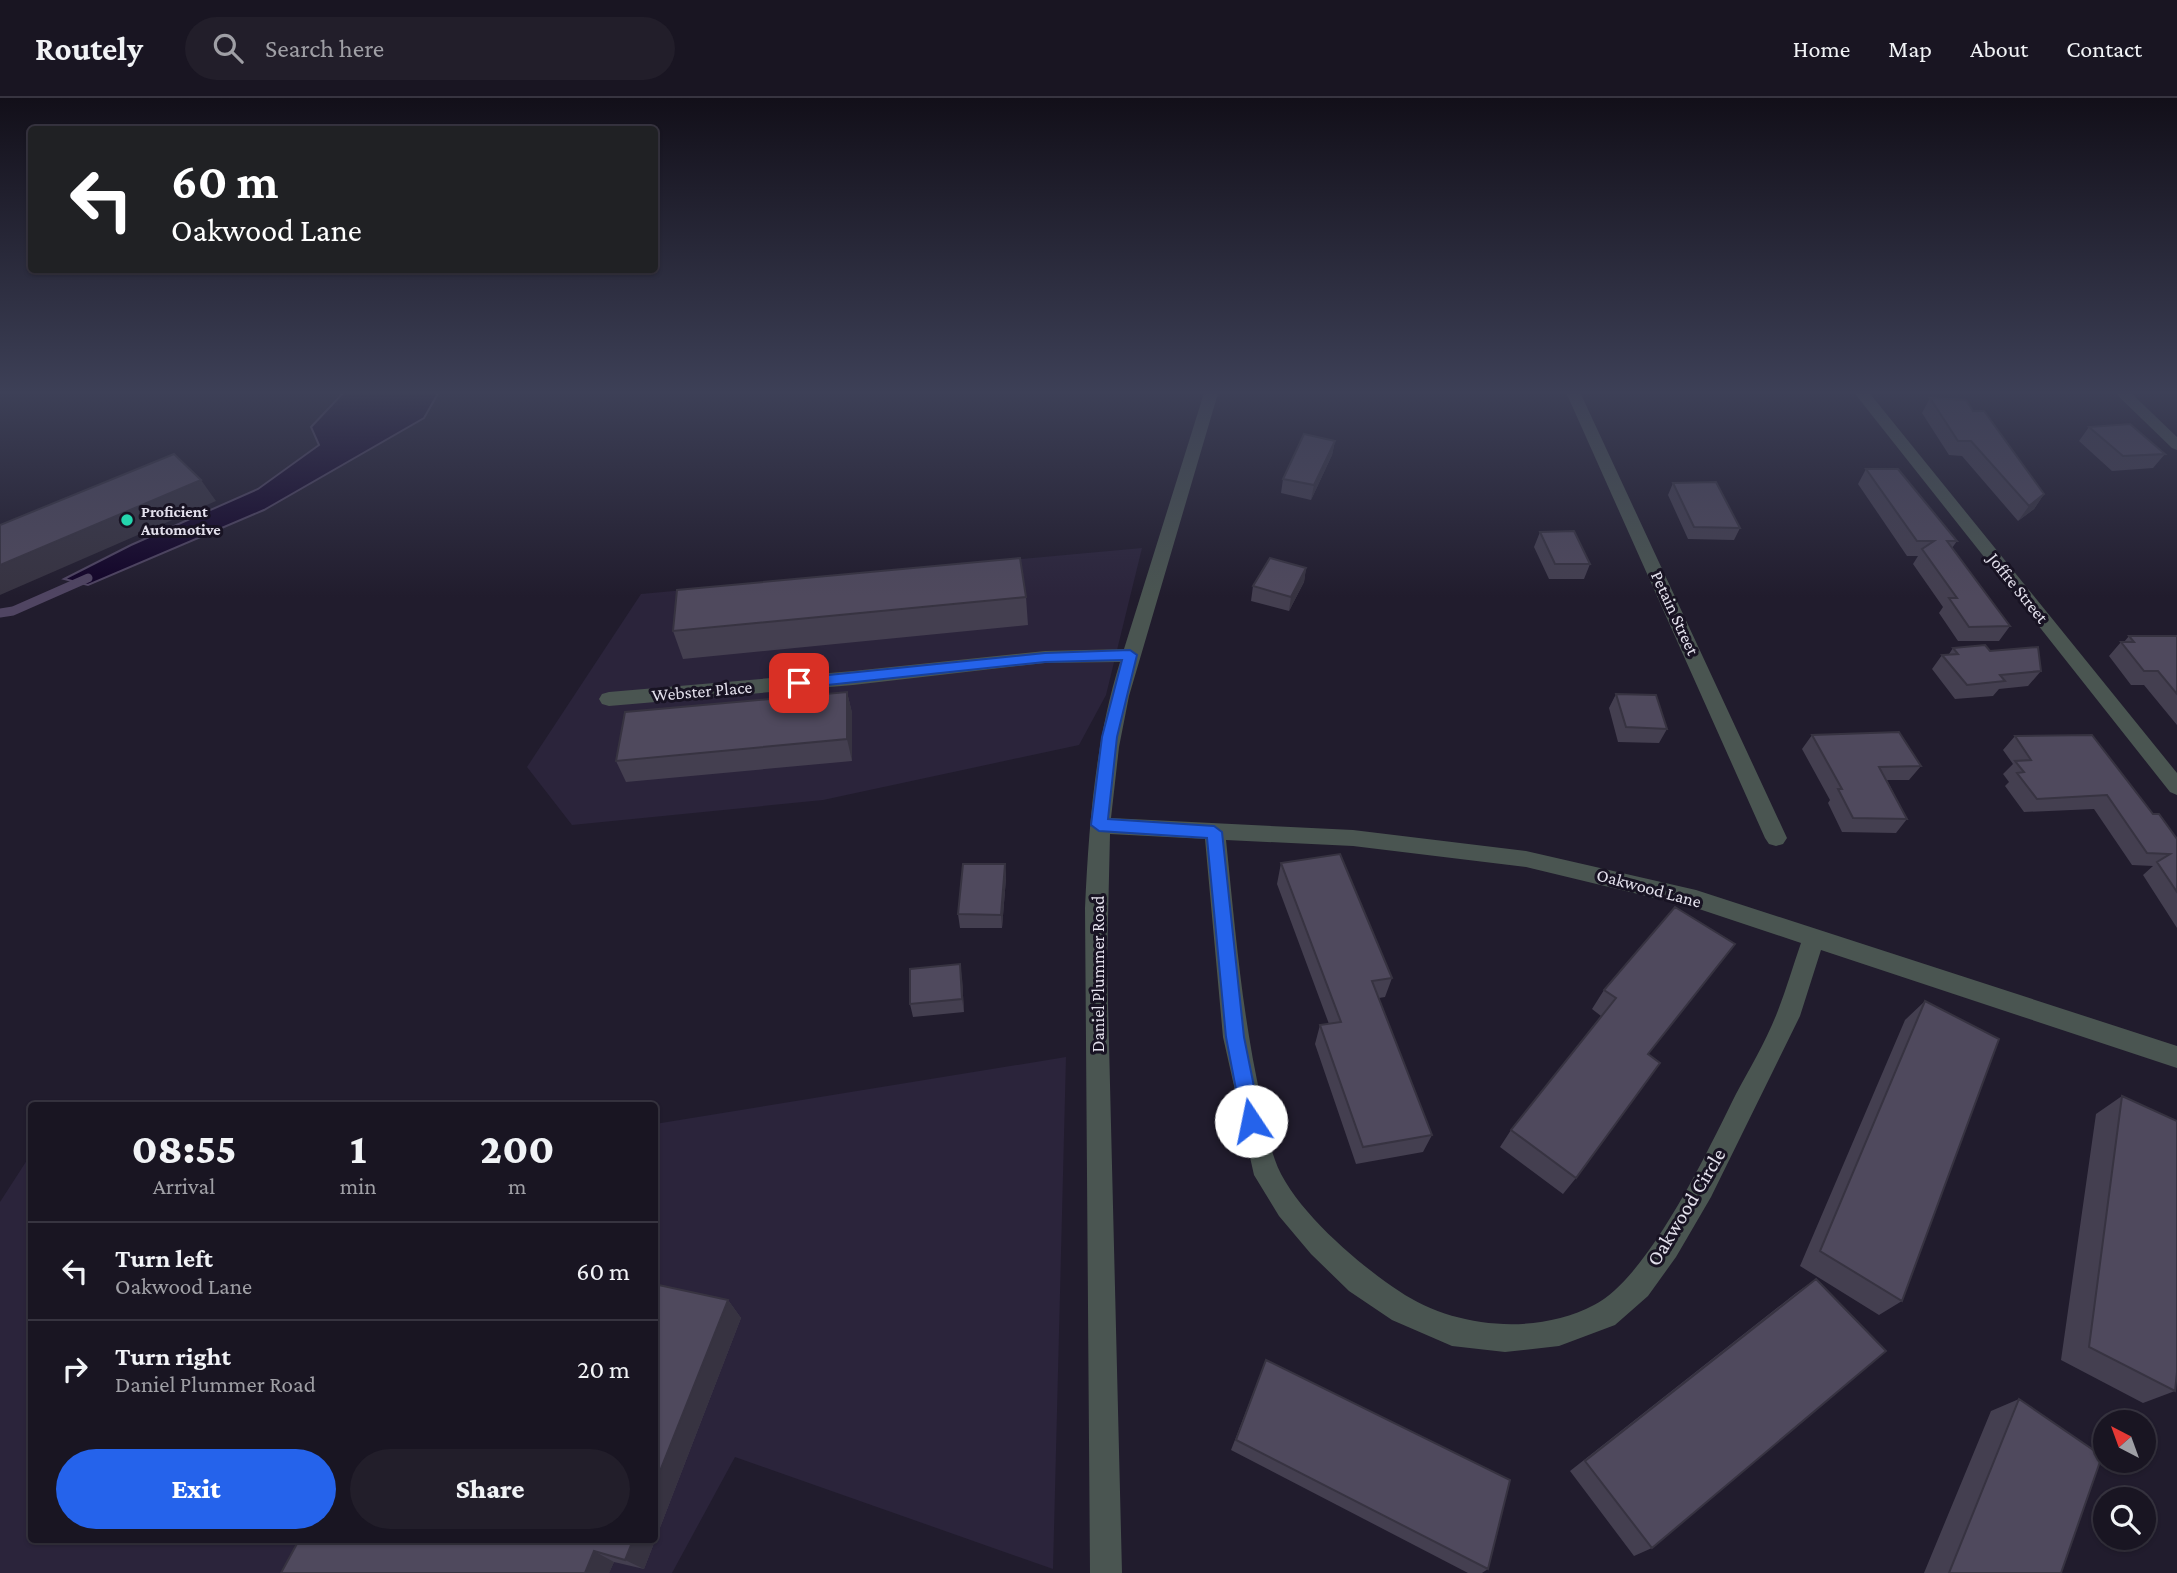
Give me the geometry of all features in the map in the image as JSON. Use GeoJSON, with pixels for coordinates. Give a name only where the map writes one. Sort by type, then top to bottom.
{"type":"FeatureCollection","features":[{"type":"Feature","properties":{"kind":"street","name":"Daniel Plummer Road"},"geometry":{"type":"LineString","coordinates":[[1105,1573],[1098,1084],[1099,825],[1110,737],[1130,655],[1191,459]]}},
{"type":"Feature","properties":{"kind":"street","name":"Petain Street"},"geometry":{"type":"LineString","coordinates":[[1603,459],[1776,838]]}},
{"type":"Feature","properties":{"kind":"street","name":"Joffre Street"},"geometry":{"type":"LineString","coordinates":[[1914,459],[2177,787]]}},
{"type":"Feature","properties":{"kind":"street","name":"Webster Place"},"geometry":{"type":"LineString","coordinates":[[609,699],[853,678],[1045,657],[1130,655]]}},
{"type":"Feature","properties":{"kind":"street","name":"Oakwood Lane"},"geometry":{"type":"LineString","coordinates":[[1099,825],[1353,838],[1526,859],[1696,899],[2177,1058]]}},
{"type":"Feature","properties":{"kind":"street","name":"Oakwood Circle"},"geometry":{"type":"LineString","coordinates":[[1214,832],[1235,1037],[1263,1166],[1288,1207],[1320,1245],[1359,1281],[1402,1310],[1452,1332],[1505,1338],[1559,1332],[1605,1315],[1637,1286],[1666,1248],[1702,1188],[1788,1016],[1814,938]]}},
{"type":"Feature","properties":{"kind":"shaded area"},"geometry":{"type":"Polygon","coordinates":[[[300,459],[353,459],[264,510],[88,585],[64,579],[131,545],[258,489],[300,459]]]}},
{"type":"Feature","properties":{"kind":"shaded area"},"geometry":{"type":"Polygon","coordinates":[[[1142,548],[1106,695],[1079,745],[823,800],[572,825],[527,767],[641,594],[1142,548]]]}},
{"type":"Feature","properties":{"kind":"shaded area"},"geometry":{"type":"Polygon","coordinates":[[[1066,1057],[1053,1569],[735,1457],[672,1573],[0,1573],[0,1202],[28,1159],[28,1543],[658,1543],[658,1124],[1066,1057]]]}},
{"type":"Feature","properties":{"kind":"building"},"geometry":{"type":"Polygon","coordinates":[[[162,459],[179,459],[201,480],[0,565],[0,525],[162,459]]]}},
{"type":"Feature","properties":{"kind":"building"},"geometry":{"type":"Polygon","coordinates":[[[1292,459],[1326,459],[1314,485],[1283,479],[1292,459]]]}},
{"type":"Feature","properties":{"kind":"building"},"geometry":{"type":"Polygon","coordinates":[[[1987,459],[2019,459],[2044,494],[2029,506],[1987,459]]]}},
{"type":"Feature","properties":{"kind":"building"},"geometry":{"type":"Polygon","coordinates":[[[1866,469],[1898,469],[1957,541],[1947,541],[2010,626],[1969,627],[1949,598],[1957,598],[1922,549],[1934,541],[1917,541],[1866,469]]]}},
{"type":"Feature","properties":{"kind":"building"},"geometry":{"type":"Polygon","coordinates":[[[1716,482],[1740,528],[1694,527],[1673,483],[1716,482]]]}},
{"type":"Feature","properties":{"kind":"building"},"geometry":{"type":"Polygon","coordinates":[[[1574,531],[1590,564],[1555,564],[1540,532],[1574,531]]]}},
{"type":"Feature","properties":{"kind":"building"},"geometry":{"type":"Polygon","coordinates":[[[1020,558],[1026,597],[673,631],[677,590],[1020,558]]]}},
{"type":"Feature","properties":{"kind":"building"},"geometry":{"type":"Polygon","coordinates":[[[1270,558],[1306,568],[1291,597],[1253,586],[1270,558]]]}},
{"type":"Feature","properties":{"kind":"building"},"geometry":{"type":"Polygon","coordinates":[[[2129,636],[2177,636],[2177,694],[2158,671],[2144,671],[2121,642],[2134,642],[2129,636]]]}},
{"type":"Feature","properties":{"kind":"building"},"geometry":{"type":"Polygon","coordinates":[[[1985,645],[1990,651],[2038,647],[2041,671],[2000,675],[2005,681],[1967,685],[1942,655],[1958,654],[1953,648],[1985,645]]]}},
{"type":"Feature","properties":{"kind":"building"},"geometry":{"type":"Polygon","coordinates":[[[847,692],[847,739],[616,761],[625,712],[847,692]]]}},
{"type":"Feature","properties":{"kind":"building"},"geometry":{"type":"Polygon","coordinates":[[[1616,694],[1656,695],[1667,729],[1626,727],[1616,694]]]}},
{"type":"Feature","properties":{"kind":"building"},"geometry":{"type":"Polygon","coordinates":[[[1899,732],[1921,766],[1879,767],[1907,819],[1853,818],[1838,789],[1842,789],[1812,735],[1899,732]]]}},
{"type":"Feature","properties":{"kind":"building"},"geometry":{"type":"Polygon","coordinates":[[[2092,735],[2153,814],[2159,814],[2177,839],[2177,892],[2157,862],[2170,854],[2147,853],[2107,795],[2037,799],[2017,773],[2024,772],[2015,761],[2031,760],[2015,736],[2092,735]]]}},
{"type":"Feature","properties":{"kind":"building"},"geometry":{"type":"Polygon","coordinates":[[[1340,854],[1392,978],[1372,981],[1432,1135],[1363,1147],[1320,1025],[1341,1022],[1281,863],[1340,854]]]}},
{"type":"Feature","properties":{"kind":"building"},"geometry":{"type":"Polygon","coordinates":[[[963,864],[1005,864],[1001,915],[958,914],[963,864]]]}},
{"type":"Feature","properties":{"kind":"building"},"geometry":{"type":"Polygon","coordinates":[[[1675,907],[1735,944],[1648,1054],[1660,1063],[1576,1178],[1511,1130],[1616,998],[1604,990],[1675,907]]]}},
{"type":"Feature","properties":{"kind":"building"},"geometry":{"type":"Polygon","coordinates":[[[960,964],[962,999],[910,1004],[910,969],[960,964]]]}},
{"type":"Feature","properties":{"kind":"building"},"geometry":{"type":"Polygon","coordinates":[[[1925,1001],[1999,1039],[1902,1301],[1820,1251],[1925,1001]]]}},
{"type":"Feature","properties":{"kind":"building"},"geometry":{"type":"Polygon","coordinates":[[[2122,1096],[2177,1121],[2175,1391],[2089,1347],[2122,1096]]]}},
{"type":"Feature","properties":{"kind":"building"},"geometry":{"type":"Polygon","coordinates":[[[1816,1279],[1886,1351],[1652,1548],[1585,1461],[1816,1279]]]}},
{"type":"Feature","properties":{"kind":"building"},"geometry":{"type":"Polygon","coordinates":[[[658,1285],[728,1300],[658,1476],[658,1285]]]}},
{"type":"Feature","properties":{"kind":"building"},"geometry":{"type":"Polygon","coordinates":[[[1266,1360],[1510,1480],[1488,1569],[1236,1440],[1266,1360]]]}},
{"type":"Feature","properties":{"kind":"building"},"geometry":{"type":"Polygon","coordinates":[[[2019,1399],[2093,1450],[2093,1474],[2096,1474],[2061,1573],[1949,1573],[2019,1399]]]}},
{"type":"Feature","properties":{"kind":"building"},"geometry":{"type":"Polygon","coordinates":[[[297,1543],[632,1543],[625,1560],[594,1551],[585,1573],[281,1573],[297,1543]]]}},
{"type":"Feature","properties":{"kind":"waterway"},"geometry":{"type":"LineString","coordinates":[[0,613],[13,611],[88,578]]}},
{"type":"Feature","properties":{"kind":"place","name":"Proficient Automotive"},"geometry":{"type":"Point","coordinates":[127,520]}},
{"type":"Feature","properties":{"kind":"route"},"geometry":{"type":"LineString","coordinates":[[799,683],[1045,657],[1130,655],[1110,737],[1099,825],[1214,832],[1235,1037],[1251,1121]]}}]}
